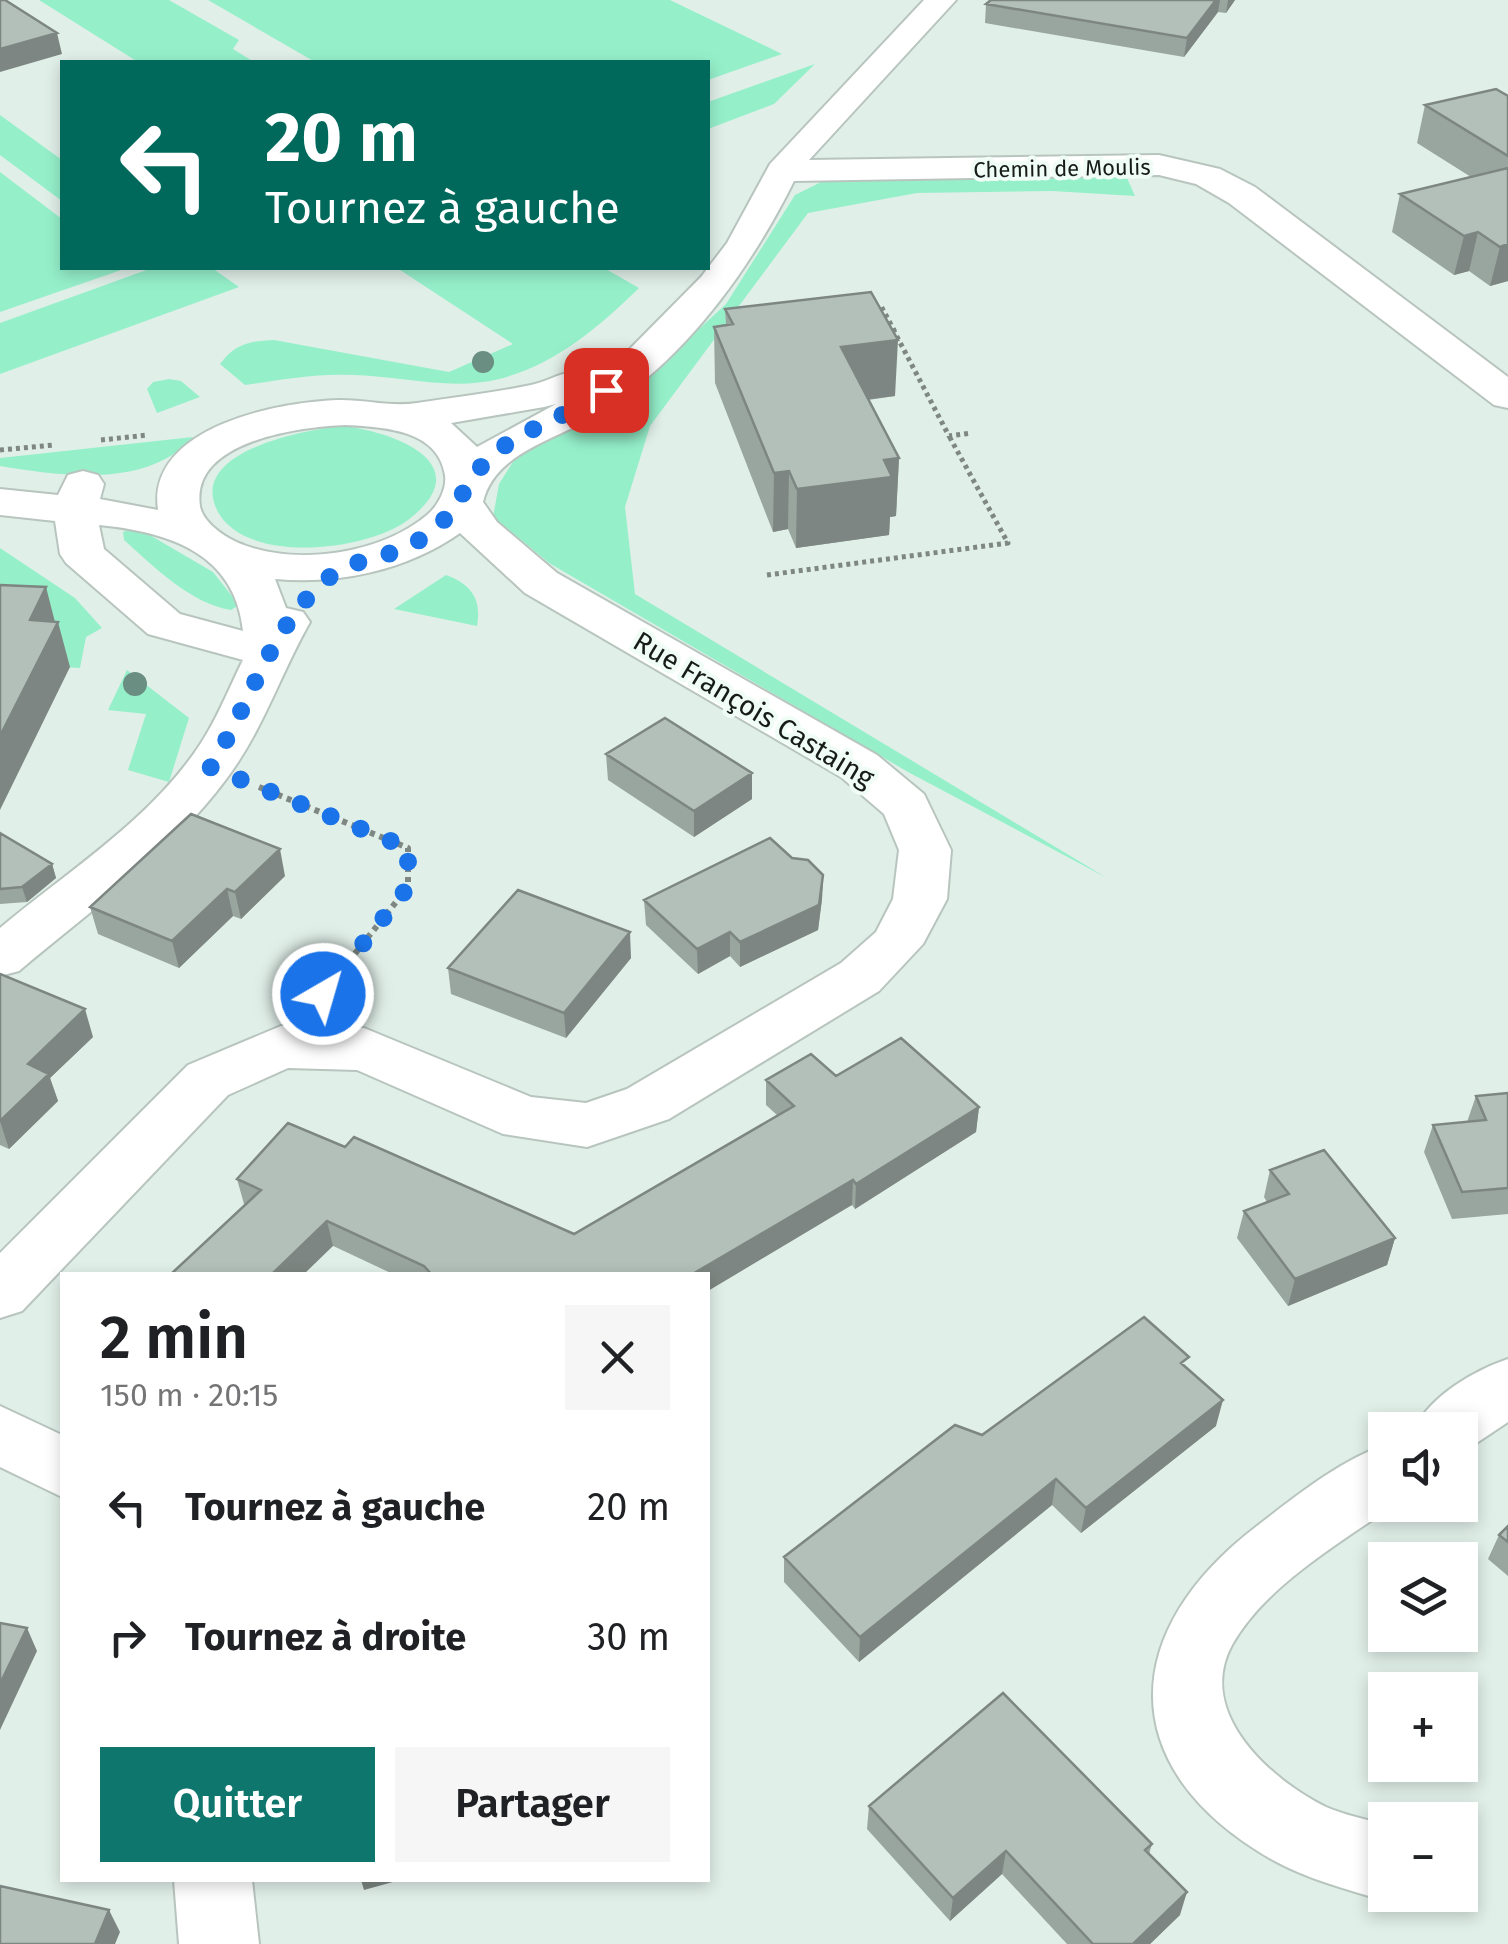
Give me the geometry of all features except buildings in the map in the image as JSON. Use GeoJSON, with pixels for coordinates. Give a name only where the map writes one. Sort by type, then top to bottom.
{"type":"FeatureCollection","features":[{"type":"Feature","properties":{"kind":"street"},"geometry":{"type":"LineString","coordinates":[[0,474],[151,520],[278,567],[340,566],[385,555],[418,541],[444,523],[500,449],[584,406],[628,374],[694,307],[744,245],[782,171],[941,0]]}},
{"type":"Feature","properties":{"kind":"street","name":"Chemin de Moulis"},"geometry":{"type":"LineString","coordinates":[[782,171],[1144,165],[1208,176],[1242,195],[1508,396]]}},
{"type":"Feature","properties":{"kind":"street"},"geometry":{"type":"LineString","coordinates":[[0,502],[79,497],[155,478],[191,466],[233,434],[297,414],[369,412],[402,418],[544,395],[655,344]]}},
{"type":"Feature","properties":{"kind":"street","name":"Rue François Castaing"},"geometry":{"type":"LineString","coordinates":[[0,1293],[208,1080],[281,1047],[364,1049],[524,1118],[587,1125],[648,1104],[860,978],[896,944],[920,899],[926,850],[906,806],[859,766],[542,583],[481,530],[464,492],[463,461],[450,444],[430,429],[402,418]]}},
{"type":"Feature","properties":{"kind":"street"},"geometry":{"type":"LineString","coordinates":[[191,466],[179,489],[179,512],[209,544],[248,573],[262,601],[268,652]]}},
{"type":"Feature","properties":{"kind":"street"},"geometry":{"type":"LineString","coordinates":[[79,497],[82,554],[164,624],[268,652]]}},
{"type":"Feature","properties":{"kind":"street","name":"Rue François Castaing"},"geometry":{"type":"LineString","coordinates":[[385,555],[466,563],[542,583]]}},
{"type":"Feature","properties":{"kind":"street"},"geometry":{"type":"LineString","coordinates":[[0,957],[103,869],[210,767],[234,730],[268,652],[287,622],[340,566]]}},
{"type":"Feature","properties":{"kind":"street"},"geometry":{"type":"LineString","coordinates":[[1472,1412],[1508,1386]]}},
{"type":"Feature","properties":{"kind":"street"},"geometry":{"type":"LineString","coordinates":[[0,1434],[60,1467]]}},
{"type":"Feature","properties":{"kind":"street"},"geometry":{"type":"LineString","coordinates":[[1368,1486],[1275,1552],[1210,1617],[1189,1656],[1187,1715],[1220,1776],[1294,1831],[1368,1857]]}},
{"type":"Feature","properties":{"kind":"street"},"geometry":{"type":"LineString","coordinates":[[213,1882],[219,1944]]}},
{"type":"Feature","properties":{"kind":"path"},"geometry":{"type":"LineString","coordinates":[[767,575],[1008,543],[882,308]]}},
{"type":"Feature","properties":{"kind":"path"},"geometry":{"type":"LineString","coordinates":[[949,436],[971,432]]}},
{"type":"Feature","properties":{"kind":"path"},"geometry":{"type":"LineString","coordinates":[[210,767],[408,848],[408,887],[281,1047]]}},
{"type":"Feature","properties":{"kind":"green space"},"geometry":{"type":"Polygon","coordinates":[[[39,0],[169,0],[239,40],[233,49],[251,60],[135,60],[39,0]]]}},
{"type":"Feature","properties":{"kind":"green space"},"geometry":{"type":"Polygon","coordinates":[[[208,0],[670,0],[782,54],[710,79],[710,60],[312,60],[208,0]]]}},
{"type":"Feature","properties":{"kind":"green space"},"geometry":{"type":"Polygon","coordinates":[[[815,64],[774,104],[710,128],[710,101],[815,64]]]}},
{"type":"Feature","properties":{"kind":"green space"},"geometry":{"type":"Polygon","coordinates":[[[0,115],[60,159],[60,200],[0,155],[0,115]]]}},
{"type":"Feature","properties":{"kind":"green space"},"geometry":{"type":"Polygon","coordinates":[[[1124,171],[1135,196],[1052,191],[917,193],[808,213],[650,426],[625,507],[635,594],[1107,878],[908,772],[549,563],[493,517],[499,484],[516,457],[673,353],[726,304],[795,195],[823,181],[848,178],[1124,171]]]}},
{"type":"Feature","properties":{"kind":"green space"},"geometry":{"type":"Polygon","coordinates":[[[0,172],[60,217],[60,270],[121,270],[0,312],[0,172]]]}},
{"type":"Feature","properties":{"kind":"green space"},"geometry":{"type":"Polygon","coordinates":[[[146,270],[215,270],[239,287],[0,374],[0,323],[146,270]]]}},
{"type":"Feature","properties":{"kind":"green space"},"geometry":{"type":"Polygon","coordinates":[[[400,270],[608,270],[639,288],[592,330],[557,354],[499,379],[463,384],[339,375],[245,385],[220,364],[243,345],[274,340],[449,372],[513,344],[400,270]]]}},
{"type":"Feature","properties":{"kind":"green space"},"geometry":{"type":"Polygon","coordinates":[[[181,381],[200,397],[157,413],[147,389],[153,382],[181,381]]]}},
{"type":"Feature","properties":{"kind":"green space"},"geometry":{"type":"Polygon","coordinates":[[[343,426],[406,444],[433,467],[436,483],[428,500],[408,520],[365,539],[308,548],[254,540],[233,529],[218,512],[212,491],[219,473],[234,459],[279,438],[343,426]]]}},
{"type":"Feature","properties":{"kind":"green space"},"geometry":{"type":"Polygon","coordinates":[[[193,437],[174,454],[128,472],[76,475],[0,466],[0,458],[193,437]]]}},
{"type":"Feature","properties":{"kind":"green space"},"geometry":{"type":"Polygon","coordinates":[[[136,527],[213,572],[239,605],[231,610],[216,606],[173,582],[124,540],[123,532],[136,527]]]}},
{"type":"Feature","properties":{"kind":"green space"},"geometry":{"type":"Polygon","coordinates":[[[0,548],[75,598],[102,628],[86,637],[80,668],[42,666],[0,629],[0,548]]]}},
{"type":"Feature","properties":{"kind":"green space"},"geometry":{"type":"Polygon","coordinates":[[[446,575],[473,594],[478,608],[477,626],[394,609],[446,575]]]}},
{"type":"Feature","properties":{"kind":"green space"},"geometry":{"type":"Polygon","coordinates":[[[127,670],[189,718],[169,782],[128,770],[146,714],[108,710],[127,670]]]}},
{"type":"Feature","properties":{"kind":"route"},"geometry":{"type":"LineString","coordinates":[[323,994],[408,887],[408,848],[210,767],[234,730],[268,652],[287,622],[340,566],[385,555],[418,541],[444,523],[460,502],[467,480],[500,449],[584,406],[606,390]]}}]}
